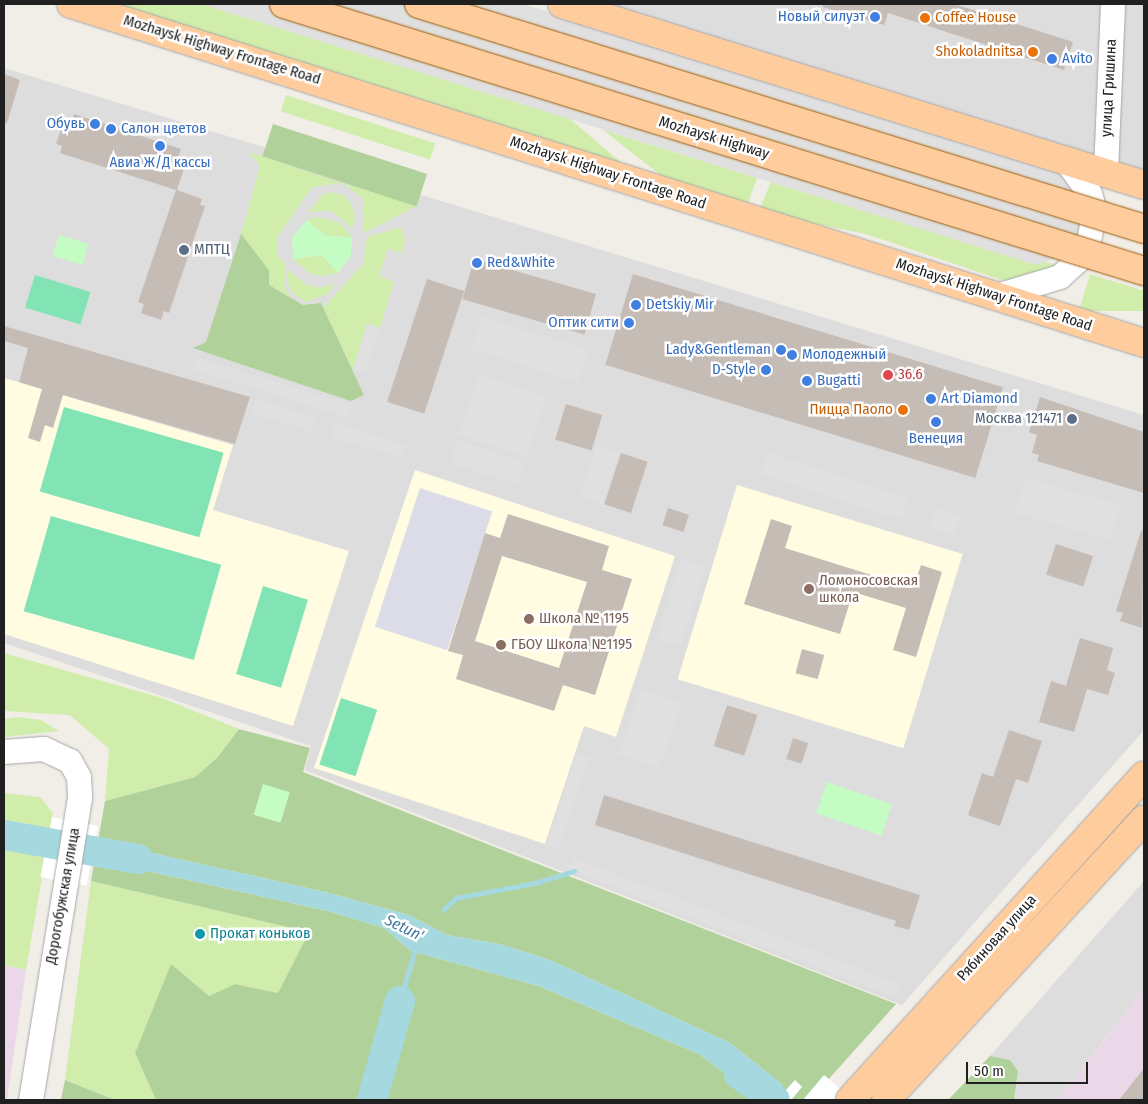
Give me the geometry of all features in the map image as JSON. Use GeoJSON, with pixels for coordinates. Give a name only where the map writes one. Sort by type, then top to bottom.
{"type":"FeatureCollection","features":[{"type":"Feature","properties":{"kind":"main road","name":"Mozhaysk Highway Frontage Road"},"geometry":{"type":"LineString","coordinates":[[71,4],[1144,343]]}},
{"type":"Feature","properties":{"kind":"main road","name":"Mozhaysk Highway"},"geometry":{"type":"LineString","coordinates":[[284,4],[1144,271]]}},
{"type":"Feature","properties":{"kind":"main road"},"geometry":{"type":"LineString","coordinates":[[419,4],[1144,229]]}},
{"type":"Feature","properties":{"kind":"main road"},"geometry":{"type":"LineString","coordinates":[[567,4],[1064,158],[1144,185]]}},
{"type":"Feature","properties":{"kind":"main road","name":"Рябиновая улица"},"geometry":{"type":"LineString","coordinates":[[851,1099],[1144,776]]}},
{"type":"Feature","properties":{"kind":"main road","name":"Рябиновая улица"},"geometry":{"type":"LineString","coordinates":[[886,1100],[1144,819]]}},
{"type":"Feature","properties":{"kind":"street","name":"улица Гришина"},"geometry":{"type":"LineString","coordinates":[[1106,172],[1113,4]]}},
{"type":"Feature","properties":{"kind":"street"},"geometry":{"type":"LineString","coordinates":[[997,296],[1060,277],[1078,261],[1088,245],[1094,211],[1090,194],[1064,158]]}},
{"type":"Feature","properties":{"kind":"street","name":"Дорогобужская улица"},"geometry":{"type":"LineString","coordinates":[[4,752],[44,750],[70,761],[79,777],[75,822],[64,881],[31,1100]]}},
{"type":"Feature","properties":{"kind":"shaded area"},"geometry":{"type":"Polygon","coordinates":[[[202,4],[523,4],[1063,171],[1081,197],[1084,229],[1059,257],[1036,265],[202,4]]]}},
{"type":"Feature","properties":{"kind":"shaded area"},"geometry":{"type":"Polygon","coordinates":[[[608,4],[1144,4],[1144,172],[608,4]]]}},
{"type":"Feature","properties":{"kind":"shaded area"},"geometry":{"type":"Polygon","coordinates":[[[4,68],[1144,415],[1144,730],[902,1005],[305,770],[311,746],[4,643],[4,68]]]}},
{"type":"Feature","properties":{"kind":"shaded area"},"geometry":{"type":"Polygon","coordinates":[[[482,317],[588,349],[578,382],[472,350],[482,317]]]}},
{"type":"Feature","properties":{"kind":"shaded area"},"geometry":{"type":"Polygon","coordinates":[[[367,324],[380,328],[366,374],[353,370],[367,324]]]}},
{"type":"Feature","properties":{"kind":"shaded area"},"geometry":{"type":"Polygon","coordinates":[[[196,357],[353,405],[349,417],[192,369],[196,357]]]}},
{"type":"Feature","properties":{"kind":"shaded area"},"geometry":{"type":"Polygon","coordinates":[[[478,374],[546,396],[527,457],[458,435],[478,374]]]}},
{"type":"Feature","properties":{"kind":"shaded area"},"geometry":{"type":"Polygon","coordinates":[[[4,378],[233,445],[213,510],[349,551],[293,726],[4,634],[4,378]]]}},
{"type":"Feature","properties":{"kind":"shaded area"},"geometry":{"type":"Polygon","coordinates":[[[256,398],[316,417],[311,432],[251,412],[256,398]]]}},
{"type":"Feature","properties":{"kind":"shaded area"},"geometry":{"type":"Polygon","coordinates":[[[335,423],[407,445],[403,458],[331,436],[335,423]]]}},
{"type":"Feature","properties":{"kind":"shaded area"},"geometry":{"type":"Polygon","coordinates":[[[458,440],[526,462],[518,485],[451,463],[458,440]]]}},
{"type":"Feature","properties":{"kind":"shaded area"},"geometry":{"type":"Polygon","coordinates":[[[596,445],[619,452],[603,505],[580,498],[596,445]]]}},
{"type":"Feature","properties":{"kind":"shaded area"},"geometry":{"type":"Polygon","coordinates":[[[768,453],[908,498],[901,519],[761,474],[768,453]]]}},
{"type":"Feature","properties":{"kind":"shaded area","name":"ГБОУ Школа №1195"},"geometry":{"type":"Polygon","coordinates":[[[415,470],[675,556],[616,737],[584,726],[545,844],[314,768],[415,470]]]}},
{"type":"Feature","properties":{"kind":"shaded area"},"geometry":{"type":"Polygon","coordinates":[[[1025,478],[1120,505],[1110,540],[1015,513],[1025,478]]]}},
{"type":"Feature","properties":{"kind":"shaded area"},"geometry":{"type":"Polygon","coordinates":[[[737,485],[963,554],[903,748],[678,679],[737,485]]]}},
{"type":"Feature","properties":{"kind":"shaded area"},"geometry":{"type":"Polygon","coordinates":[[[420,488],[492,511],[447,650],[375,627],[420,488]]]}},
{"type":"Feature","properties":{"kind":"shaded area"},"geometry":{"type":"Polygon","coordinates":[[[935,508],[961,516],[955,535],[929,527],[935,508]]]}},
{"type":"Feature","properties":{"kind":"shaded area"},"geometry":{"type":"Polygon","coordinates":[[[682,559],[706,567],[680,646],[656,638],[682,559]]]}},
{"type":"Feature","properties":{"kind":"shaded area"},"geometry":{"type":"Polygon","coordinates":[[[641,689],[682,703],[659,768],[619,754],[641,689]]]}},
{"type":"Feature","properties":{"kind":"shaded area"},"geometry":{"type":"Polygon","coordinates":[[[577,753],[589,757],[559,849],[547,845],[577,753]]]}},
{"type":"Feature","properties":{"kind":"shaded area"},"geometry":{"type":"Polygon","coordinates":[[[574,858],[903,985],[893,997],[568,869],[574,858]]]}},
{"type":"Feature","properties":{"kind":"shaded area"},"geometry":{"type":"Polygon","coordinates":[[[1144,881],[1144,989],[1057,1100],[1014,1100],[1018,1071],[1010,1060],[990,1056],[1144,881]]]}},
{"type":"Feature","properties":{"kind":"shaded area"},"geometry":{"type":"Polygon","coordinates":[[[4,965],[26,970],[7,1100],[4,1100],[4,965]]]}},
{"type":"Feature","properties":{"kind":"shaded area"},"geometry":{"type":"Polygon","coordinates":[[[1144,989],[1144,1100],[1057,1100],[1106,1038],[1144,989]]]}},
{"type":"Feature","properties":{"kind":"green space"},"geometry":{"type":"Polygon","coordinates":[[[108,4],[202,4],[570,119],[624,165],[108,4]]]}},
{"type":"Feature","properties":{"kind":"green space"},"geometry":{"type":"Polygon","coordinates":[[[286,95],[435,144],[430,160],[281,111],[286,95]]]}},
{"type":"Feature","properties":{"kind":"green space"},"geometry":{"type":"Polygon","coordinates":[[[273,124],[427,174],[417,206],[262,156],[273,124]]]}},
{"type":"Feature","properties":{"kind":"green space"},"geometry":{"type":"Polygon","coordinates":[[[603,130],[757,178],[747,205],[663,177],[603,130]]]}},
{"type":"Feature","properties":{"kind":"green space"},"geometry":{"type":"Polygon","coordinates":[[[249,152],[342,183],[312,187],[277,238],[278,256],[286,265],[284,287],[291,297],[269,285],[268,270],[241,234],[260,166],[249,152]]]}},
{"type":"Feature","properties":{"kind":"green space"},"geometry":{"type":"Polygon","coordinates":[[[771,182],[1063,267],[1022,282],[1002,280],[866,234],[796,220],[760,208],[771,182]]]}},
{"type":"Feature","properties":{"kind":"green space"},"geometry":{"type":"Polygon","coordinates":[[[342,183],[418,205],[364,233],[364,199],[342,183]]]}},
{"type":"Feature","properties":{"kind":"green space"},"geometry":{"type":"Polygon","coordinates":[[[332,192],[345,196],[352,206],[355,216],[352,228],[331,211],[308,212],[323,194],[332,192]]]}},
{"type":"Feature","properties":{"kind":"green space"},"geometry":{"type":"Polygon","coordinates":[[[317,217],[339,222],[352,237],[326,236],[307,220],[317,217]]]}},
{"type":"Feature","properties":{"kind":"green space"},"geometry":{"type":"Polygon","coordinates":[[[307,220],[326,236],[352,237],[351,256],[338,273],[321,255],[293,259],[292,237],[307,220]]]}},
{"type":"Feature","properties":{"kind":"green space"},"geometry":{"type":"Polygon","coordinates":[[[401,227],[405,240],[402,253],[388,249],[379,276],[394,282],[380,328],[367,324],[353,370],[323,308],[363,264],[367,237],[401,227]]]}},
{"type":"Feature","properties":{"kind":"green space"},"geometry":{"type":"Polygon","coordinates":[[[241,234],[269,270],[269,285],[303,305],[321,303],[364,395],[351,401],[193,348],[206,342],[241,234]]]}},
{"type":"Feature","properties":{"kind":"green space"},"geometry":{"type":"Polygon","coordinates":[[[59,235],[89,244],[82,265],[53,256],[59,235]]]}},
{"type":"Feature","properties":{"kind":"green space"},"geometry":{"type":"Polygon","coordinates":[[[321,255],[338,273],[322,276],[309,273],[293,259],[321,255]]]}},
{"type":"Feature","properties":{"kind":"green space"},"geometry":{"type":"Polygon","coordinates":[[[288,270],[307,285],[320,288],[334,283],[329,293],[306,302],[295,295],[288,284],[288,270]]]}},
{"type":"Feature","properties":{"kind":"green space"},"geometry":{"type":"Polygon","coordinates":[[[1090,274],[1144,291],[1144,311],[1079,311],[1090,274]]]}},
{"type":"Feature","properties":{"kind":"green space"},"geometry":{"type":"Polygon","coordinates":[[[35,275],[90,292],[81,324],[25,308],[35,275]]]}},
{"type":"Feature","properties":{"kind":"green space"},"geometry":{"type":"Polygon","coordinates":[[[64,407],[224,453],[199,537],[40,492],[64,407]]]}},
{"type":"Feature","properties":{"kind":"green space"},"geometry":{"type":"Polygon","coordinates":[[[51,516],[221,565],[194,660],[24,611],[51,516]]]}},
{"type":"Feature","properties":{"kind":"green space"},"geometry":{"type":"Polygon","coordinates":[[[263,586],[308,600],[281,688],[236,674],[263,586]]]}},
{"type":"Feature","properties":{"kind":"green space"},"geometry":{"type":"Polygon","coordinates":[[[4,653],[162,698],[239,729],[217,758],[195,777],[105,801],[109,749],[70,715],[4,711],[4,653]]]}},
{"type":"Feature","properties":{"kind":"green space"},"geometry":{"type":"Polygon","coordinates":[[[341,698],[377,710],[356,776],[319,765],[341,698]]]}},
{"type":"Feature","properties":{"kind":"green space"},"geometry":{"type":"Polygon","coordinates":[[[17,717],[41,720],[59,731],[4,737],[4,719],[17,717]]]}},
{"type":"Feature","properties":{"kind":"green space"},"geometry":{"type":"Polygon","coordinates":[[[239,729],[310,748],[303,772],[896,1004],[810,1100],[770,1100],[783,1085],[730,1043],[550,960],[499,944],[447,935],[409,915],[325,892],[99,841],[96,864],[129,867],[328,911],[384,928],[411,951],[539,986],[699,1054],[761,1100],[156,1100],[135,1053],[171,964],[209,996],[235,984],[278,993],[309,932],[91,881],[105,801],[195,777],[217,758],[239,729]]]}},
{"type":"Feature","properties":{"kind":"green space"},"geometry":{"type":"Polygon","coordinates":[[[827,782],[892,804],[881,836],[816,813],[827,782]]]}},
{"type":"Feature","properties":{"kind":"green space"},"geometry":{"type":"Polygon","coordinates":[[[263,784],[290,792],[280,823],[254,815],[263,784]]]}},
{"type":"Feature","properties":{"kind":"green space"},"geometry":{"type":"Polygon","coordinates":[[[4,793],[40,797],[53,813],[26,970],[4,965],[4,793]]]}},
{"type":"Feature","properties":{"kind":"green space"},"geometry":{"type":"Polygon","coordinates":[[[91,881],[309,932],[278,993],[235,984],[209,996],[171,965],[135,1053],[156,1100],[115,1100],[65,1080],[91,881]]]}},
{"type":"Feature","properties":{"kind":"green space"},"geometry":{"type":"Polygon","coordinates":[[[990,1056],[1010,1060],[1018,1071],[1014,1100],[948,1100],[990,1056]]]}},
{"type":"Feature","properties":{"kind":"green space"},"geometry":{"type":"Polygon","coordinates":[[[65,1080],[115,1100],[61,1100],[65,1080]]]}},
{"type":"Feature","properties":{"kind":"water"},"geometry":{"type":"Polygon","coordinates":[[[99,841],[325,892],[409,915],[447,935],[499,944],[550,960],[730,1043],[783,1085],[770,1100],[761,1100],[699,1054],[539,986],[411,951],[384,928],[328,911],[129,867],[96,864],[99,841]]]}},
{"type":"Feature","properties":{"kind":"pier"},"geometry":{"type":"Polygon","coordinates":[[[52,817],[98,826],[86,886],[40,877],[52,817]]]}},
{"type":"Feature","properties":{"kind":"pier"},"geometry":{"type":"Polygon","coordinates":[[[824,1075],[854,1100],[803,1100],[824,1075]]]}},
{"type":"Feature","properties":{"kind":"pier"},"geometry":{"type":"Polygon","coordinates":[[[795,1080],[802,1087],[791,1100],[777,1100],[795,1080]]]}},
{"type":"Feature","properties":{"kind":"building"},"geometry":{"type":"Polygon","coordinates":[[[823,4],[954,4],[1073,42],[1064,70],[888,13],[884,25],[823,7],[823,4]]]}},
{"type":"Feature","properties":{"kind":"building"},"geometry":{"type":"Polygon","coordinates":[[[4,74],[20,80],[7,123],[4,123],[4,74]]]}},
{"type":"Feature","properties":{"kind":"building"},"geometry":{"type":"Polygon","coordinates":[[[74,114],[181,149],[177,160],[186,163],[177,190],[202,199],[200,205],[205,206],[169,313],[164,311],[161,320],[141,313],[144,304],[138,302],[176,190],[60,153],[62,146],[56,144],[63,123],[70,126],[74,114]]]}},
{"type":"Feature","properties":{"kind":"building"},"geometry":{"type":"Polygon","coordinates":[[[474,259],[596,294],[585,334],[462,299],[474,259]]]}},
{"type":"Feature","properties":{"kind":"building","name":"Молодежный"},"geometry":{"type":"Polygon","coordinates":[[[633,274],[1003,387],[975,478],[605,365],[633,274]]]}},
{"type":"Feature","properties":{"kind":"building"},"geometry":{"type":"Polygon","coordinates":[[[427,279],[464,291],[424,414],[387,402],[427,279]]]}},
{"type":"Feature","properties":{"kind":"building"},"geometry":{"type":"Polygon","coordinates":[[[4,326],[250,397],[235,444],[63,395],[53,428],[45,425],[40,442],[28,438],[42,389],[19,382],[28,348],[4,341],[4,326]]]}},
{"type":"Feature","properties":{"kind":"building"},"geometry":{"type":"Polygon","coordinates":[[[1040,397],[1144,432],[1144,493],[1037,461],[1039,455],[1032,453],[1037,435],[1029,432],[1040,397]]]}},
{"type":"Feature","properties":{"kind":"building"},"geometry":{"type":"Polygon","coordinates":[[[566,404],[602,415],[592,450],[555,439],[566,404]]]}},
{"type":"Feature","properties":{"kind":"building"},"geometry":{"type":"Polygon","coordinates":[[[621,453],[648,462],[631,513],[604,504],[621,453]]]}},
{"type":"Feature","properties":{"kind":"building"},"geometry":{"type":"Polygon","coordinates":[[[668,508],[689,515],[683,532],[662,525],[668,508]]]}},
{"type":"Feature","properties":{"kind":"building"},"geometry":{"type":"Polygon","coordinates":[[[508,514],[609,546],[602,570],[632,579],[595,695],[563,685],[554,711],[456,679],[463,655],[448,651],[485,533],[500,538],[508,514]],[[502,556],[475,641],[559,668],[587,582],[502,556]]]}},
{"type":"Feature","properties":{"kind":"building"},"geometry":{"type":"Polygon","coordinates":[[[771,519],[792,526],[785,548],[913,588],[921,565],[942,572],[916,657],[893,650],[906,608],[853,592],[840,634],[744,604],[771,519]]]}},
{"type":"Feature","properties":{"kind":"building"},"geometry":{"type":"Polygon","coordinates":[[[1141,531],[1144,531],[1142,628],[1120,621],[1123,613],[1116,611],[1141,531]]]}},
{"type":"Feature","properties":{"kind":"building"},"geometry":{"type":"Polygon","coordinates":[[[1056,544],[1093,556],[1083,586],[1046,574],[1056,544]]]}},
{"type":"Feature","properties":{"kind":"building"},"geometry":{"type":"Polygon","coordinates":[[[1080,638],[1113,648],[1107,670],[1115,673],[1108,695],[1087,689],[1074,732],[1039,722],[1051,681],[1066,686],[1080,638]]]}},
{"type":"Feature","properties":{"kind":"building"},"geometry":{"type":"Polygon","coordinates":[[[802,649],[824,655],[818,679],[796,673],[802,649]]]}},
{"type":"Feature","properties":{"kind":"building"},"geometry":{"type":"Polygon","coordinates":[[[727,705],[757,715],[744,756],[714,746],[727,705]]]}},
{"type":"Feature","properties":{"kind":"building"},"geometry":{"type":"Polygon","coordinates":[[[1009,730],[1042,741],[1028,783],[1016,779],[1000,826],[968,815],[982,773],[993,777],[1009,730]]]}},
{"type":"Feature","properties":{"kind":"building"},"geometry":{"type":"Polygon","coordinates":[[[793,738],[808,743],[801,764],[786,759],[793,738]]]}},
{"type":"Feature","properties":{"kind":"building"},"geometry":{"type":"Polygon","coordinates":[[[604,795],[920,895],[909,930],[894,926],[896,921],[595,825],[604,795]]]}},
{"type":"Feature","properties":{"kind":"building"},"geometry":{"type":"Polygon","coordinates":[[[1144,1068],[1144,1100],[1119,1100],[1144,1068]]]}},
{"type":"Feature","properties":{"kind":"waterway","name":"Setun'"},"geometry":{"type":"LineString","coordinates":[[4,835],[138,859]]}},
{"type":"Feature","properties":{"kind":"waterway"},"geometry":{"type":"LineString","coordinates":[[443,910],[456,898],[535,883],[574,871]]}},
{"type":"Feature","properties":{"kind":"waterway"},"geometry":{"type":"LineString","coordinates":[[400,1001],[416,946]]}},
{"type":"Feature","properties":{"kind":"waterway"},"geometry":{"type":"LineString","coordinates":[[372,1100],[400,1001]]}},
{"type":"Feature","properties":{"kind":"waterway","name":"Setun'"},"geometry":{"type":"LineString","coordinates":[[739,1074],[775,1100]]}},
{"type":"Feature","properties":{"kind":"place","name":"Новый силуэт"},"geometry":{"type":"Point","coordinates":[875,17]}},
{"type":"Feature","properties":{"kind":"place","name":"Coffee House"},"geometry":{"type":"Point","coordinates":[925,18]}},
{"type":"Feature","properties":{"kind":"place","name":"Shokoladnitsa"},"geometry":{"type":"Point","coordinates":[1033,52]}},
{"type":"Feature","properties":{"kind":"place","name":"Avito"},"geometry":{"type":"Point","coordinates":[1052,59]}},
{"type":"Feature","properties":{"kind":"place","name":"Обувь"},"geometry":{"type":"Point","coordinates":[95,124]}},
{"type":"Feature","properties":{"kind":"place","name":"Салон цветов"},"geometry":{"type":"Point","coordinates":[111,129]}},
{"type":"Feature","properties":{"kind":"place","name":"Авиа Ж/Д кассы"},"geometry":{"type":"Point","coordinates":[160,146]}},
{"type":"Feature","properties":{"kind":"place","name":"МПТЦ"},"geometry":{"type":"Point","coordinates":[184,250]}},
{"type":"Feature","properties":{"kind":"place","name":"Red&White"},"geometry":{"type":"Point","coordinates":[477,263]}},
{"type":"Feature","properties":{"kind":"place","name":"Detskiy Mir"},"geometry":{"type":"Point","coordinates":[636,305]}},
{"type":"Feature","properties":{"kind":"place","name":"Оптик сити"},"geometry":{"type":"Point","coordinates":[629,323]}},
{"type":"Feature","properties":{"kind":"place","name":"Lady&Gentleman"},"geometry":{"type":"Point","coordinates":[781,350]}},
{"type":"Feature","properties":{"kind":"place","name":"Молодежный"},"geometry":{"type":"Point","coordinates":[792,355]}},
{"type":"Feature","properties":{"kind":"place","name":"D-Style"},"geometry":{"type":"Point","coordinates":[766,370]}},
{"type":"Feature","properties":{"kind":"place","name":"36.6"},"geometry":{"type":"Point","coordinates":[888,375]}},
{"type":"Feature","properties":{"kind":"place","name":"Bugatti"},"geometry":{"type":"Point","coordinates":[807,381]}},
{"type":"Feature","properties":{"kind":"place","name":"Art Diamond"},"geometry":{"type":"Point","coordinates":[931,399]}},
{"type":"Feature","properties":{"kind":"place","name":"Пицца Паоло"},"geometry":{"type":"Point","coordinates":[903,410]}},
{"type":"Feature","properties":{"kind":"place","name":"Москва 121471"},"geometry":{"type":"Point","coordinates":[1072,419]}},
{"type":"Feature","properties":{"kind":"place","name":"Венеция"},"geometry":{"type":"Point","coordinates":[936,422]}},
{"type":"Feature","properties":{"kind":"place","name":"Ломоносовская школа"},"geometry":{"type":"Point","coordinates":[809,589]}},
{"type":"Feature","properties":{"kind":"place","name":"Школа № 1195"},"geometry":{"type":"Point","coordinates":[529,619]}},
{"type":"Feature","properties":{"kind":"place","name":"ГБОУ Школа №1195"},"geometry":{"type":"Point","coordinates":[501,645]}},
{"type":"Feature","properties":{"kind":"place","name":"Прокат коньков"},"geometry":{"type":"Point","coordinates":[200,934]}}]}
